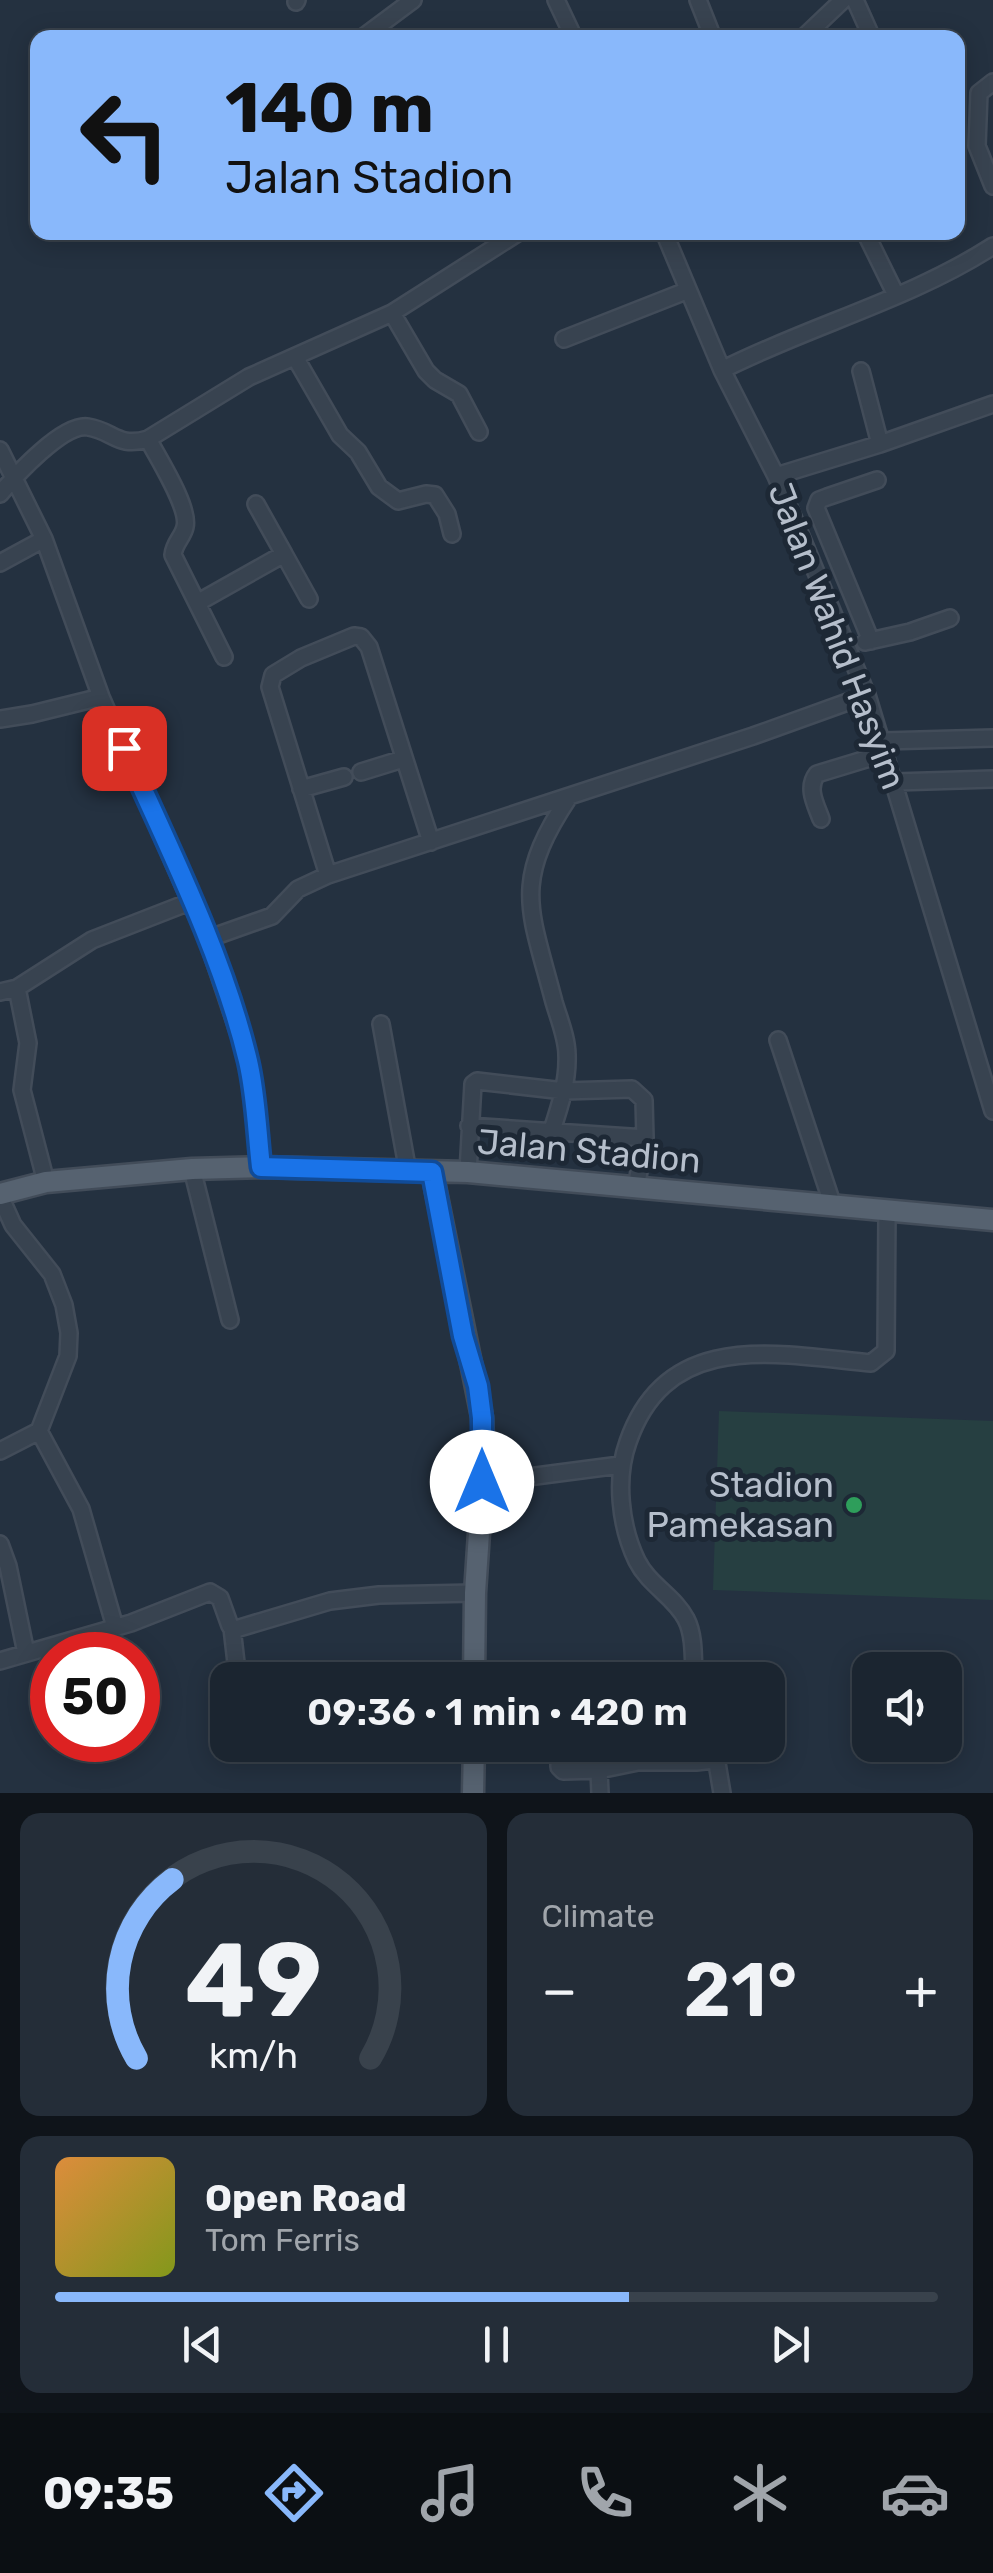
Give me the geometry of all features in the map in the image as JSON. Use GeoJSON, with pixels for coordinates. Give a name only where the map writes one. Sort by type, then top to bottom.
{"type":"FeatureCollection","features":[{"type":"Feature","properties":{"kind":"main road","name":"Jalan Stadion"},"geometry":{"type":"LineString","coordinates":[[0,1195],[46,1182],[192,1169],[468,1172],[993,1220]]}},
{"type":"Feature","properties":{"kind":"main road"},"geometry":{"type":"LineString","coordinates":[[432,1172],[463,1336],[478,1386],[483,1431],[474,1662]]}},
{"type":"Feature","properties":{"kind":"main road"},"geometry":{"type":"LineString","coordinates":[[473,1793],[474,1762]]}},
{"type":"Feature","properties":{"kind":"street"},"geometry":{"type":"LineString","coordinates":[[373,30],[413,0]]}},
{"type":"Feature","properties":{"kind":"street"},"geometry":{"type":"LineString","coordinates":[[556,0],[570,30]]}},
{"type":"Feature","properties":{"kind":"street"},"geometry":{"type":"LineString","coordinates":[[698,0],[709,30]]}},
{"type":"Feature","properties":{"kind":"street"},"geometry":{"type":"LineString","coordinates":[[855,0],[868,30]]}},
{"type":"Feature","properties":{"kind":"street"},"geometry":{"type":"LineString","coordinates":[[811,30],[837,2]]}},
{"type":"Feature","properties":{"kind":"street"},"geometry":{"type":"LineString","coordinates":[[993,82],[979,93],[975,136],[993,186]]}},
{"type":"Feature","properties":{"kind":"street"},"geometry":{"type":"LineString","coordinates":[[0,494],[14,476],[65,432],[88,427],[130,444],[148,439],[249,376],[392,313],[506,240]]}},
{"type":"Feature","properties":{"kind":"street","name":"Jalan Wahid Hasyim"},"geometry":{"type":"LineString","coordinates":[[667,240],[722,370],[776,476],[867,695],[993,1110]]}},
{"type":"Feature","properties":{"kind":"street"},"geometry":{"type":"LineString","coordinates":[[869,240],[896,295]]}},
{"type":"Feature","properties":{"kind":"street"},"geometry":{"type":"LineString","coordinates":[[722,370],[944,276],[993,246]]}},
{"type":"Feature","properties":{"kind":"street"},"geometry":{"type":"LineString","coordinates":[[564,340],[686,290]]}},
{"type":"Feature","properties":{"kind":"street"},"geometry":{"type":"LineString","coordinates":[[392,313],[426,371],[459,394],[479,432]]}},
{"type":"Feature","properties":{"kind":"street"},"geometry":{"type":"LineString","coordinates":[[294,357],[340,435],[358,452],[379,486],[398,501],[426,494],[436,496],[447,514],[452,534]]}},
{"type":"Feature","properties":{"kind":"street"},"geometry":{"type":"LineString","coordinates":[[862,371],[880,444]]}},
{"type":"Feature","properties":{"kind":"street"},"geometry":{"type":"LineString","coordinates":[[776,476],[993,404]]}},
{"type":"Feature","properties":{"kind":"street"},"geometry":{"type":"LineString","coordinates":[[148,439],[184,510],[186,528],[173,555],[224,657]]}},
{"type":"Feature","properties":{"kind":"street"},"geometry":{"type":"LineString","coordinates":[[0,450],[44,538],[101,697],[207,939],[249,1064],[261,1167]]}},
{"type":"Feature","properties":{"kind":"street"},"geometry":{"type":"LineString","coordinates":[[871,641],[816,508],[819,500],[877,480]]}},
{"type":"Feature","properties":{"kind":"street"},"geometry":{"type":"LineString","coordinates":[[256,504],[309,599]]}},
{"type":"Feature","properties":{"kind":"street"},"geometry":{"type":"LineString","coordinates":[[0,562],[44,538]]}},
{"type":"Feature","properties":{"kind":"street"},"geometry":{"type":"LineString","coordinates":[[197,602],[284,554]]}},
{"type":"Feature","properties":{"kind":"street"},"geometry":{"type":"LineString","coordinates":[[846,644],[910,632],[950,618]]}},
{"type":"Feature","properties":{"kind":"street"},"geometry":{"type":"LineString","coordinates":[[328,874],[270,687],[273,675],[301,658],[354,636],[366,642],[431,842]]}},
{"type":"Feature","properties":{"kind":"street"},"geometry":{"type":"LineString","coordinates":[[207,939],[272,916],[305,884],[328,874],[867,695]]}},
{"type":"Feature","properties":{"kind":"street"},"geometry":{"type":"LineString","coordinates":[[0,718],[101,697]]}},
{"type":"Feature","properties":{"kind":"street"},"geometry":{"type":"LineString","coordinates":[[822,819],[812,790],[817,774],[885,747],[993,738]]}},
{"type":"Feature","properties":{"kind":"street"},"geometry":{"type":"LineString","coordinates":[[301,790],[402,758]]}},
{"type":"Feature","properties":{"kind":"street"},"geometry":{"type":"LineString","coordinates":[[895,782],[993,779]]}},
{"type":"Feature","properties":{"kind":"street"},"geometry":{"type":"LineString","coordinates":[[552,1130],[564,1091],[568,1052],[532,925],[531,899],[533,865],[541,842],[569,797]]}},
{"type":"Feature","properties":{"kind":"street"},"geometry":{"type":"LineString","coordinates":[[0,992],[17,988],[92,940],[192,901]]}},
{"type":"Feature","properties":{"kind":"street"},"geometry":{"type":"LineString","coordinates":[[17,988],[28,1043],[22,1090],[46,1182]]}},
{"type":"Feature","properties":{"kind":"street"},"geometry":{"type":"LineString","coordinates":[[380,1024],[408,1172]]}},
{"type":"Feature","properties":{"kind":"street"},"geometry":{"type":"LineString","coordinates":[[778,1040],[833,1206]]}},
{"type":"Feature","properties":{"kind":"street"},"geometry":{"type":"LineString","coordinates":[[468,1172],[473,1084],[477,1081],[564,1091],[632,1089],[644,1100],[645,1138],[636,1188]]}},
{"type":"Feature","properties":{"kind":"street"},"geometry":{"type":"LineString","coordinates":[[469,1126],[645,1138]]}},
{"type":"Feature","properties":{"kind":"street"},"geometry":{"type":"LineString","coordinates":[[192,1169],[230,1320]]}},
{"type":"Feature","properties":{"kind":"street"},"geometry":{"type":"LineString","coordinates":[[0,1195],[14,1225],[52,1274],[67,1319],[68,1356],[39,1431],[0,1451]]}},
{"type":"Feature","properties":{"kind":"street"},"geometry":{"type":"LineString","coordinates":[[693,1662],[690,1627],[685,1616],[639,1565],[628,1540],[620,1466],[635,1421],[653,1393],[694,1364],[752,1354],[871,1363],[883,1357],[887,1213]]}},
{"type":"Feature","properties":{"kind":"street"},"geometry":{"type":"LineString","coordinates":[[39,1431],[81,1509],[116,1628]]}},
{"type":"Feature","properties":{"kind":"street"},"geometry":{"type":"LineString","coordinates":[[482,1482],[620,1466]]}},
{"type":"Feature","properties":{"kind":"street"},"geometry":{"type":"LineString","coordinates":[[0,1544],[26,1654]]}},
{"type":"Feature","properties":{"kind":"street"},"geometry":{"type":"LineString","coordinates":[[0,1661],[116,1628],[210,1592],[220,1598],[232,1628],[236,1662]]}},
{"type":"Feature","properties":{"kind":"street"},"geometry":{"type":"LineString","coordinates":[[232,1628],[330,1601],[379,1595],[475,1593]]}},
{"type":"Feature","properties":{"kind":"street"},"geometry":{"type":"LineString","coordinates":[[560,1762],[563,1771],[600,1770],[638,1762]]}},
{"type":"Feature","properties":{"kind":"street"},"geometry":{"type":"LineString","coordinates":[[717,1762],[722,1793]]}},
{"type":"Feature","properties":{"kind":"street"},"geometry":{"type":"LineString","coordinates":[[600,1770],[600,1793]]}},
{"type":"Feature","properties":{"kind":"green space","name":"Stadion Pamekasan"},"geometry":{"type":"Polygon","coordinates":[[[719,1411],[993,1421],[993,1600],[713,1590],[719,1411]]]}},
{"type":"Feature","properties":{"kind":"place","name":"Stadion Pamekasan"},"geometry":{"type":"Point","coordinates":[854,1505]}},
{"type":"Feature","properties":{"kind":"route"},"geometry":{"type":"LineString","coordinates":[[124,748],[192,901],[240,1032],[254,1096],[261,1167],[432,1172],[463,1336],[478,1386],[482,1482]]}}]}
